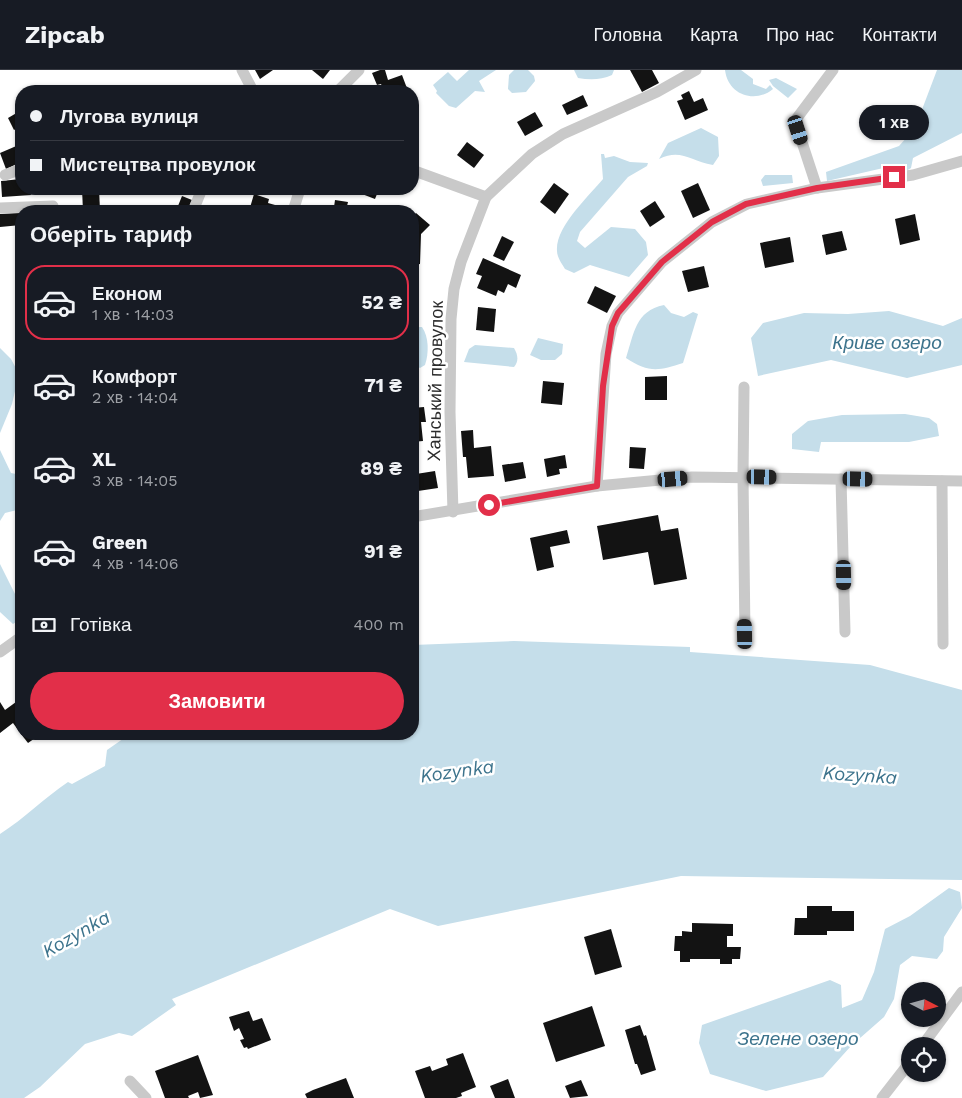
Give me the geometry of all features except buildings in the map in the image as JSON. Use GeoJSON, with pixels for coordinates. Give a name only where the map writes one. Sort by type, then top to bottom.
{"type":"FeatureCollection","features":[{"type":"Feature","properties":{"kind":"street"},"geometry":{"type":"LineString","coordinates":[[242,70],[248,85]]}},
{"type":"Feature","properties":{"kind":"street"},"geometry":{"type":"LineString","coordinates":[[344,85],[359,70]]}},
{"type":"Feature","properties":{"kind":"street","name":"Ханський провулок"},"geometry":{"type":"LineString","coordinates":[[453,512],[450,412],[451,319],[454,289],[470,234],[486,197],[532,154],[563,134],[657,92],[696,70]]}},
{"type":"Feature","properties":{"kind":"street"},"geometry":{"type":"LineString","coordinates":[[817,188],[796,124],[797,118],[833,70]]}},
{"type":"Feature","properties":{"kind":"street"},"geometry":{"type":"LineString","coordinates":[[597,486],[606,354],[612,326],[618,313],[662,262],[712,222],[746,204],[817,188],[913,175],[962,161]]}},
{"type":"Feature","properties":{"kind":"street"},"geometry":{"type":"LineString","coordinates":[[5,174],[15,170]]}},
{"type":"Feature","properties":{"kind":"street"},"geometry":{"type":"LineString","coordinates":[[419,173],[486,197]]}},
{"type":"Feature","properties":{"kind":"street"},"geometry":{"type":"LineString","coordinates":[[0,208],[15,207]]}},
{"type":"Feature","properties":{"kind":"street"},"geometry":{"type":"LineString","coordinates":[[744,386],[742,476],[745,634]]}},
{"type":"Feature","properties":{"kind":"street"},"geometry":{"type":"LineString","coordinates":[[419,516],[453,512],[597,486],[692,477],[742,476],[962,481]]}},
{"type":"Feature","properties":{"kind":"street"},"geometry":{"type":"LineString","coordinates":[[841,479],[845,632]]}},
{"type":"Feature","properties":{"kind":"street"},"geometry":{"type":"LineString","coordinates":[[942,481],[942,644]]}},
{"type":"Feature","properties":{"kind":"street"},"geometry":{"type":"LineString","coordinates":[[0,652],[15,641]]}},
{"type":"Feature","properties":{"kind":"street"},"geometry":{"type":"LineString","coordinates":[[929,1037],[962,992]]}},
{"type":"Feature","properties":{"kind":"street"},"geometry":{"type":"LineString","coordinates":[[882,1098],[901,1074]]}},
{"type":"Feature","properties":{"kind":"street"},"geometry":{"type":"LineString","coordinates":[[130,1081],[146,1098]]}},
{"type":"Feature","properties":{"kind":"water"},"geometry":{"type":"Polygon","coordinates":[[[469,70],[496,70],[479,81],[485,92],[475,91],[456,108],[449,106],[436,93],[437,91],[433,85],[448,72],[457,81],[469,70]]]}},
{"type":"Feature","properties":{"kind":"water"},"geometry":{"type":"Polygon","coordinates":[[[514,70],[528,70],[534,76],[535,81],[526,92],[512,93],[508,89],[509,75],[514,70]]]}},
{"type":"Feature","properties":{"kind":"water"},"geometry":{"type":"Polygon","coordinates":[[[574,70],[614,70],[612,75],[591,79],[578,78],[574,70]]]}},
{"type":"Feature","properties":{"kind":"water"},"geometry":{"type":"Polygon","coordinates":[[[725,70],[741,70],[753,79],[753,84],[766,89],[770,85],[773,89],[766,94],[758,96],[743,94],[731,86],[725,70]]]}},
{"type":"Feature","properties":{"kind":"water"},"geometry":{"type":"Polygon","coordinates":[[[937,70],[962,70],[962,133],[913,158],[911,168],[903,173],[892,166],[827,181],[826,172],[899,146],[915,128],[937,70]]]}},
{"type":"Feature","properties":{"kind":"water"},"geometry":{"type":"Polygon","coordinates":[[[776,78],[797,89],[788,98],[773,86],[769,80],[776,78]]]}},
{"type":"Feature","properties":{"kind":"water"},"geometry":{"type":"Polygon","coordinates":[[[701,128],[718,137],[719,156],[713,165],[680,155],[659,159],[668,143],[701,128]]]}},
{"type":"Feature","properties":{"kind":"water"},"geometry":{"type":"Polygon","coordinates":[[[601,154],[604,154],[605,158],[614,156],[630,162],[648,163],[647,166],[628,177],[580,232],[577,241],[585,248],[611,227],[635,229],[646,242],[648,255],[629,277],[590,265],[574,273],[565,269],[557,253],[561,232],[567,222],[603,179],[601,154]]]}},
{"type":"Feature","properties":{"kind":"water"},"geometry":{"type":"Polygon","coordinates":[[[765,175],[792,175],[793,183],[763,186],[761,180],[765,175]]]}},
{"type":"Feature","properties":{"kind":"water"},"geometry":{"type":"Polygon","coordinates":[[[664,305],[671,313],[684,317],[693,312],[698,314],[683,363],[667,368],[654,369],[634,363],[626,358],[637,325],[647,312],[664,305]]]}},
{"type":"Feature","properties":{"kind":"water","name":"Криве озеро"},"geometry":{"type":"Polygon","coordinates":[[[889,311],[943,326],[962,318],[962,365],[907,378],[831,360],[758,376],[751,338],[763,323],[804,313],[848,314],[889,311]]]}},
{"type":"Feature","properties":{"kind":"water"},"geometry":{"type":"Polygon","coordinates":[[[419,327],[422,327],[427,340],[428,350],[425,365],[420,368],[419,327]]]}},
{"type":"Feature","properties":{"kind":"water"},"geometry":{"type":"Polygon","coordinates":[[[538,338],[563,344],[562,354],[555,360],[541,360],[530,355],[538,338]]]}},
{"type":"Feature","properties":{"kind":"water"},"geometry":{"type":"Polygon","coordinates":[[[475,345],[514,348],[517,362],[514,367],[464,362],[469,349],[475,345]]]}},
{"type":"Feature","properties":{"kind":"water"},"geometry":{"type":"Polygon","coordinates":[[[0,348],[11,359],[15,366],[15,391],[12,404],[0,433],[0,348]]]}},
{"type":"Feature","properties":{"kind":"water"},"geometry":{"type":"Polygon","coordinates":[[[905,414],[929,418],[937,424],[939,436],[909,442],[821,442],[819,452],[792,449],[792,434],[808,421],[842,415],[905,414]]]}},
{"type":"Feature","properties":{"kind":"water"},"geometry":{"type":"Polygon","coordinates":[[[0,450],[11,473],[15,474],[15,510],[5,513],[0,521],[0,450]]]}},
{"type":"Feature","properties":{"kind":"water"},"geometry":{"type":"Polygon","coordinates":[[[0,564],[15,594],[15,623],[13,624],[0,612],[0,564]]]}},
{"type":"Feature","properties":{"kind":"water","name":"Kozynka"},"geometry":{"type":"Polygon","coordinates":[[[514,641],[690,647],[690,652],[870,665],[962,690],[962,880],[681,876],[438,926],[390,909],[172,999],[176,1005],[132,1036],[119,1033],[85,1044],[40,1087],[24,1098],[0,1098],[0,834],[68,782],[72,784],[105,766],[107,750],[121,740],[419,740],[419,645],[514,641]]]}},
{"type":"Feature","properties":{"kind":"water","name":"Зелене озеро"},"geometry":{"type":"Polygon","coordinates":[[[949,888],[960,892],[962,908],[944,937],[943,951],[937,959],[912,956],[900,965],[894,999],[884,1017],[851,1046],[823,1077],[766,1091],[710,1074],[699,1043],[702,1025],[830,980],[841,985],[842,1008],[862,1000],[874,972],[885,929],[910,916],[949,888]]]}},
{"type":"Feature","properties":{"kind":"route"},"geometry":{"type":"LineString","coordinates":[[489,505],[597,486],[600,418],[606,354],[612,326],[618,313],[647,278],[682,245],[712,222],[746,204],[817,188],[894,177]]}}]}
